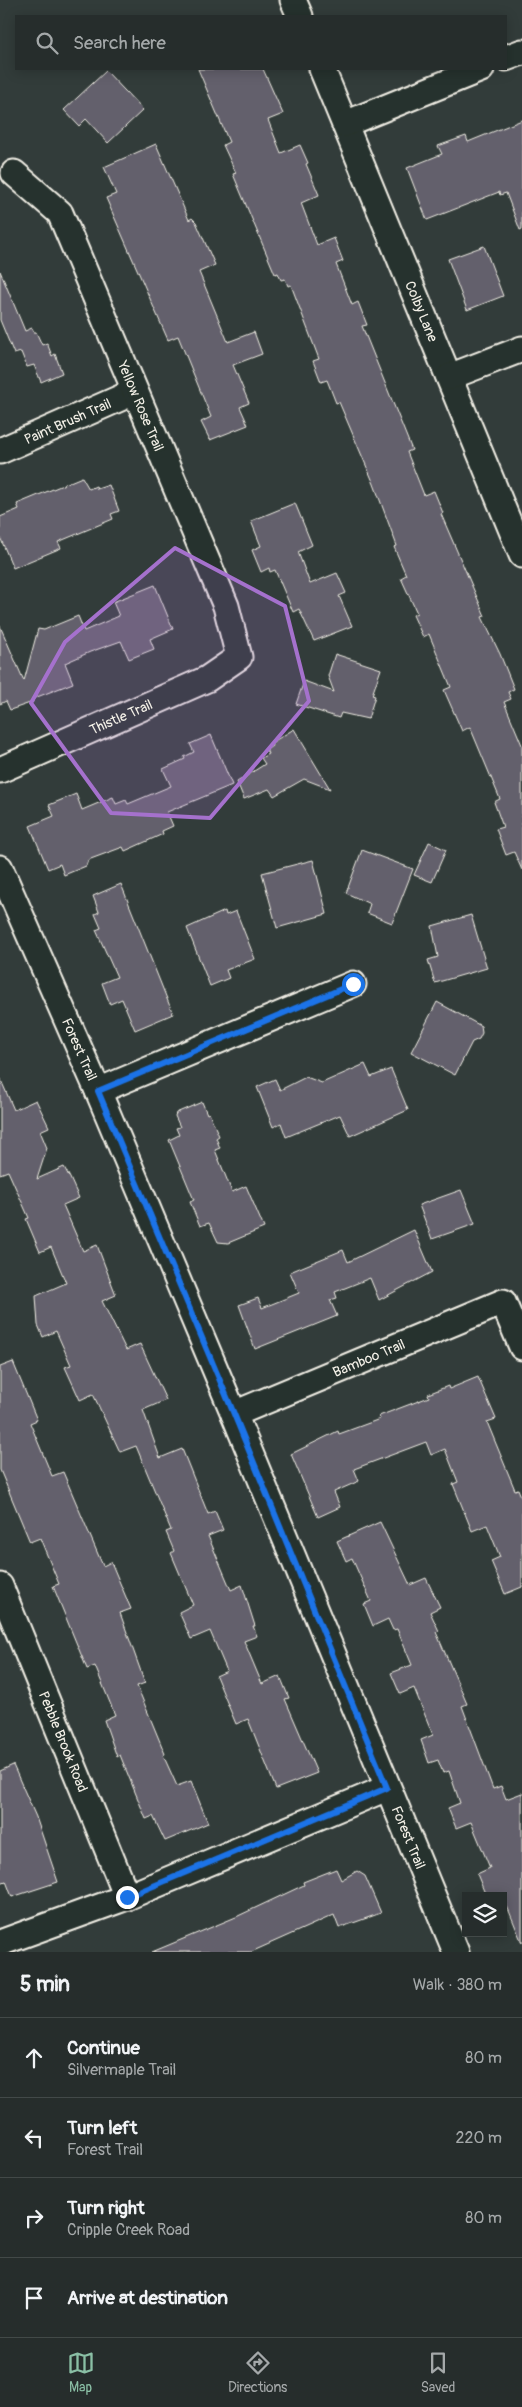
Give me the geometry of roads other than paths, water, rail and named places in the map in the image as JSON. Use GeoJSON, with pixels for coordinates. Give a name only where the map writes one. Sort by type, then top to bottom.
{"type":"FeatureCollection","features":[{"type":"Feature","properties":{"kind":"street"},"geometry":{"type":"LineString","coordinates":[[293,0],[300,15]]}},
{"type":"Feature","properties":{"kind":"street"},"geometry":{"type":"LineString","coordinates":[[507,58],[522,52]]}},
{"type":"Feature","properties":{"kind":"street","name":"Colby Lane"},"geometry":{"type":"LineString","coordinates":[[322,70],[522,555]]}},
{"type":"Feature","properties":{"kind":"street"},"geometry":{"type":"LineString","coordinates":[[345,124],[479,70]]}},
{"type":"Feature","properties":{"kind":"street","name":"Yellow Rose Trail"},"geometry":{"type":"LineString","coordinates":[[14,173],[60,213],[226,606],[239,657]]}},
{"type":"Feature","properties":{"kind":"street"},"geometry":{"type":"LineString","coordinates":[[448,377],[522,349]]}},
{"type":"Feature","properties":{"kind":"street","name":"Paint Brush Trail"},"geometry":{"type":"LineString","coordinates":[[0,451],[134,392]]}},
{"type":"Feature","properties":{"kind":"street","name":"Thistle Trail"},"geometry":{"type":"LineString","coordinates":[[0,770],[206,679],[239,657]]}},
{"type":"Feature","properties":{"kind":"street","name":"Forest Trail"},"geometry":{"type":"LineString","coordinates":[[0,868],[98,1091],[234,1414],[456,1952]]}},
{"type":"Feature","properties":{"kind":"street"},"geometry":{"type":"LineString","coordinates":[[98,1091],[353,984]]}},
{"type":"Feature","properties":{"kind":"street","name":"Bamboo Trail"},"geometry":{"type":"LineString","coordinates":[[234,1414],[504,1302],[522,1347]]}},
{"type":"Feature","properties":{"kind":"street","name":"Pebble Brook Road"},"geometry":{"type":"LineString","coordinates":[[0,1586],[9,1631],[127,1897]]}},
{"type":"Feature","properties":{"kind":"street"},"geometry":{"type":"LineString","coordinates":[[0,1943],[127,1897],[387,1788]]}}]}
